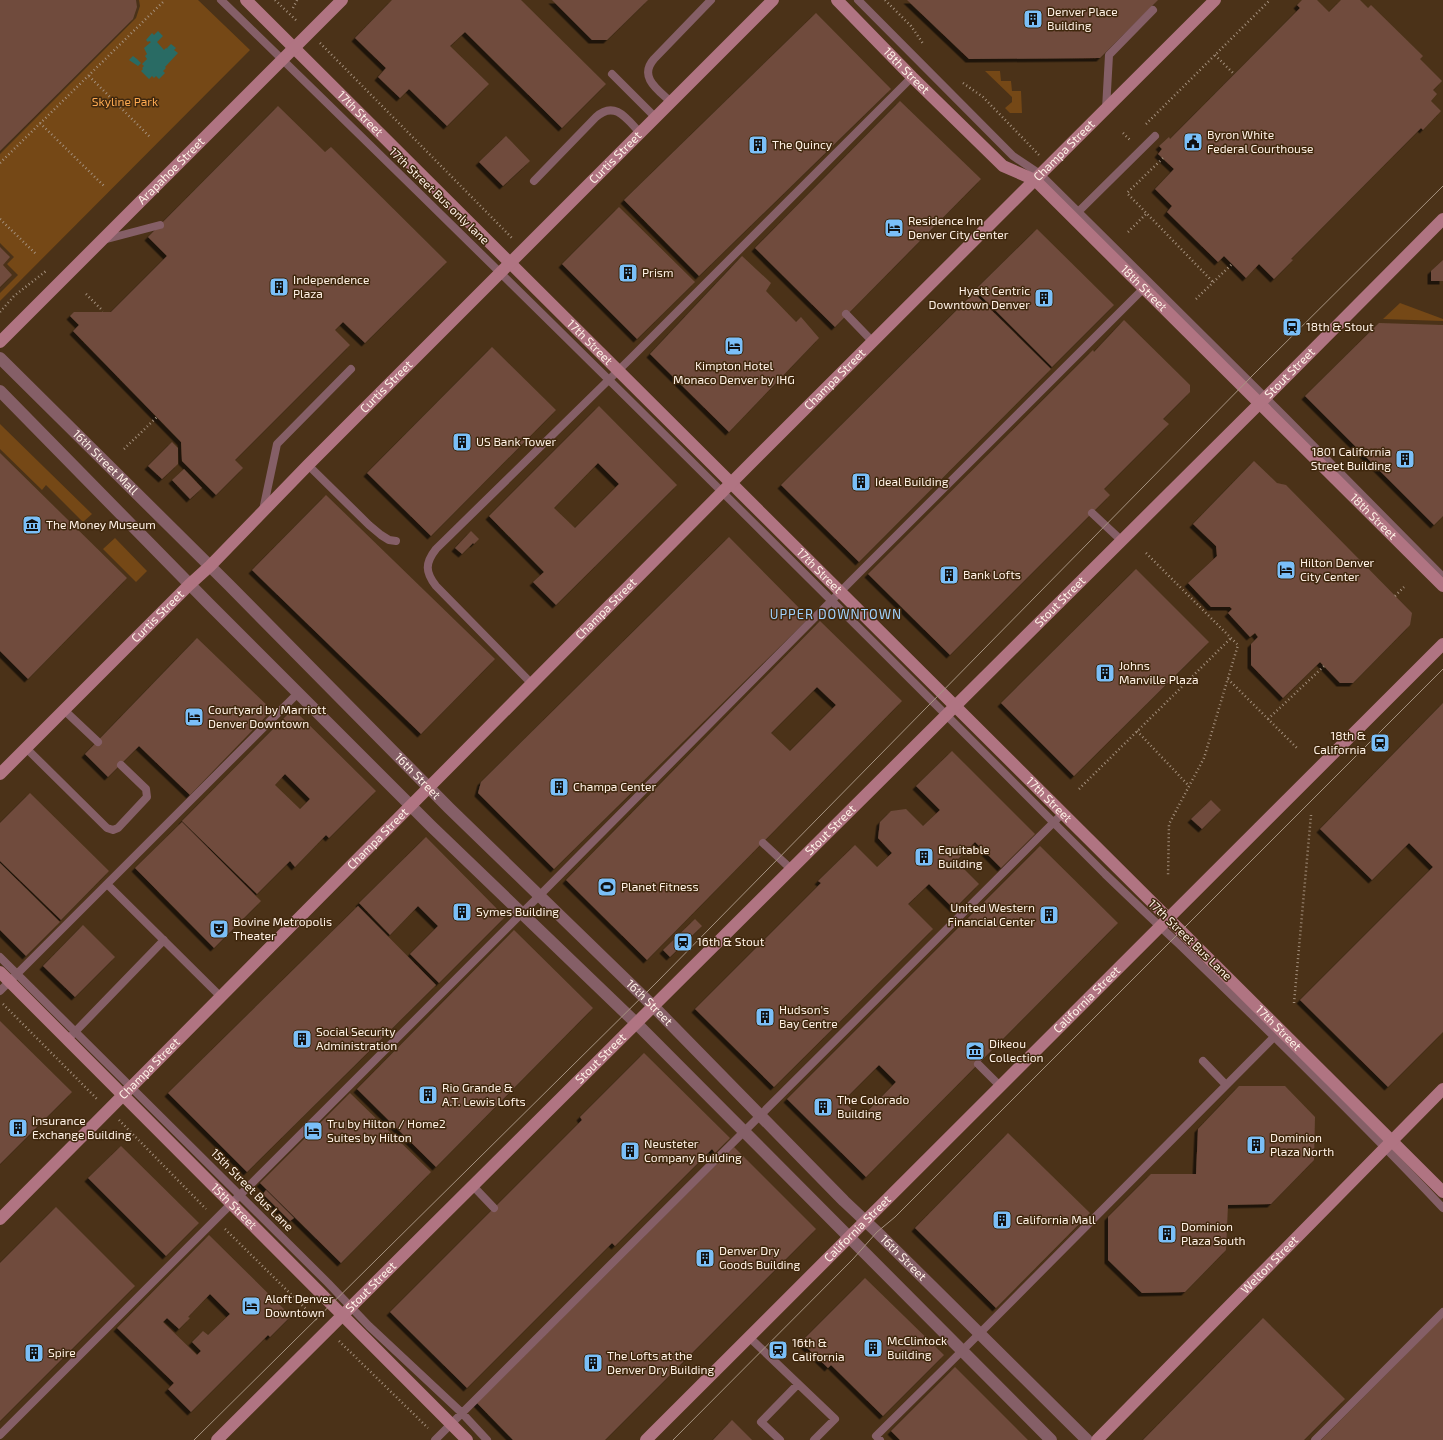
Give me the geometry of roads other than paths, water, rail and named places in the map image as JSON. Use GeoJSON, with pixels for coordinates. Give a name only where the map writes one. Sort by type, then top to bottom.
{"type":"FeatureCollection","features":[{"type":"Feature","properties":{"kind":"main road","name":"17th Street"},"geometry":{"type":"LineString","coordinates":[[246,0],[841,591],[951,710],[1063,813],[1164,923],[1389,1144],[1443,1192]]}},
{"type":"Feature","properties":{"kind":"main road","name":"Arapahoe Street"},"geometry":{"type":"LineString","coordinates":[[0,342],[342,0]]}},
{"type":"Feature","properties":{"kind":"main road","name":"Curtis Street"},"geometry":{"type":"LineString","coordinates":[[0,774],[189,585],[210,566],[308,465],[773,0]]}},
{"type":"Feature","properties":{"kind":"main road","name":"18th Street"},"geometry":{"type":"LineString","coordinates":[[837,0],[1004,166],[1038,177],[1144,288],[1262,400],[1443,586]]}},
{"type":"Feature","properties":{"kind":"main road","name":"Champa Street"},"geometry":{"type":"LineString","coordinates":[[0,1219],[1215,0]]}},
{"type":"Feature","properties":{"kind":"main road","name":"Stout Street"},"geometry":{"type":"LineString","coordinates":[[217,1440],[1443,219]]}},
{"type":"Feature","properties":{"kind":"main road","name":"California Street"},"geometry":{"type":"LineString","coordinates":[[646,1440],[1443,644]]}},
{"type":"Feature","properties":{"kind":"main road","name":"15th Street"},"geometry":{"type":"LineString","coordinates":[[0,972],[13,978],[347,1311],[467,1440]]}},
{"type":"Feature","properties":{"kind":"main road","name":"Welton Street"},"geometry":{"type":"LineString","coordinates":[[1097,1440],[1443,1089]]}},
{"type":"Feature","properties":{"kind":"street","name":"16th Street Mall"},"geometry":{"type":"LineString","coordinates":[[0,358],[210,566]]}},
{"type":"Feature","properties":{"kind":"street","name":"16th Street Mall"},"geometry":{"type":"LineString","coordinates":[[0,390],[189,585]]}},
{"type":"Feature","properties":{"kind":"street","name":"16th Street"},"geometry":{"type":"LineString","coordinates":[[210,566],[430,787],[449,808],[653,1006],[844,1201],[1087,1440]]}},
{"type":"Feature","properties":{"kind":"street","name":"16th Street"},"geometry":{"type":"LineString","coordinates":[[189,585],[411,806],[744,1131],[848,1238],[1051,1440]]}},
{"type":"Feature","properties":{"kind":"lane","name":"17th Street Bus only lane"},"geometry":{"type":"LineString","coordinates":[[221,0],[521,292]]}},
{"type":"Feature","properties":{"kind":"lane"},"geometry":{"type":"LineString","coordinates":[[671,102],[649,80],[648,69],[650,63],[711,0]]}},
{"type":"Feature","properties":{"kind":"lane"},"geometry":{"type":"LineString","coordinates":[[858,0],[1013,156],[1038,177]]}},
{"type":"Feature","properties":{"kind":"lane"},"geometry":{"type":"LineString","coordinates":[[1106,109],[1109,55],[1153,10]]}},
{"type":"Feature","properties":{"kind":"lane"},"geometry":{"type":"LineString","coordinates":[[612,74],[655,117]]}},
{"type":"Feature","properties":{"kind":"lane"},"geometry":{"type":"LineString","coordinates":[[532,684],[436,586],[428,574],[427,567],[429,560],[436,549],[618,370],[912,76]]}},
{"type":"Feature","properties":{"kind":"lane"},"geometry":{"type":"LineString","coordinates":[[534,181],[596,117],[606,111],[617,111],[622,114],[640,133]]}},
{"type":"Feature","properties":{"kind":"lane"},"geometry":{"type":"LineString","coordinates":[[1155,136],[1075,215],[1443,577]]}},
{"type":"Feature","properties":{"kind":"lane"},"geometry":{"type":"LineString","coordinates":[[101,241],[160,225]]}},
{"type":"Feature","properties":{"kind":"lane"},"geometry":{"type":"LineString","coordinates":[[0,1435],[1144,288]]}},
{"type":"Feature","properties":{"kind":"lane","name":"17th Street"},"geometry":{"type":"LineString","coordinates":[[521,292],[921,689]]}},
{"type":"Feature","properties":{"kind":"lane"},"geometry":{"type":"LineString","coordinates":[[846,314],[874,342]]}},
{"type":"Feature","properties":{"kind":"lane"},"geometry":{"type":"LineString","coordinates":[[263,511],[277,444],[352,369]]}},
{"type":"Feature","properties":{"kind":"lane"},"geometry":{"type":"LineString","coordinates":[[308,465],[369,525],[389,540],[396,541]]}},
{"type":"Feature","properties":{"kind":"lane"},"geometry":{"type":"LineString","coordinates":[[1092,513],[1122,540]]}},
{"type":"Feature","properties":{"kind":"lane","name":"17th Street Bus Lane"},"geometry":{"type":"LineString","coordinates":[[921,689],[951,710],[1054,822],[1164,923]]}},
{"type":"Feature","properties":{"kind":"lane"},"geometry":{"type":"LineString","coordinates":[[0,991],[298,693]]}},
{"type":"Feature","properties":{"kind":"lane"},"geometry":{"type":"LineString","coordinates":[[64,710],[98,742]]}},
{"type":"Feature","properties":{"kind":"lane"},"geometry":{"type":"LineString","coordinates":[[26,748],[107,828],[113,830],[118,828],[147,797],[146,789],[120,764]]}},
{"type":"Feature","properties":{"kind":"lane"},"geometry":{"type":"LineString","coordinates":[[435,1440],[1063,813]]}},
{"type":"Feature","properties":{"kind":"lane"},"geometry":{"type":"LineString","coordinates":[[763,843],[791,870]]}},
{"type":"Feature","properties":{"kind":"lane"},"geometry":{"type":"LineString","coordinates":[[107,884],[221,997]]}},
{"type":"Feature","properties":{"kind":"lane"},"geometry":{"type":"LineString","coordinates":[[71,1036],[164,940]]}},
{"type":"Feature","properties":{"kind":"lane"},"geometry":{"type":"LineString","coordinates":[[0,957],[13,978]]}},
{"type":"Feature","properties":{"kind":"lane"},"geometry":{"type":"LineString","coordinates":[[880,1440],[876,1436],[980,1334],[1277,1034]]}},
{"type":"Feature","properties":{"kind":"lane"},"geometry":{"type":"LineString","coordinates":[[1203,1061],[1226,1085]]}},
{"type":"Feature","properties":{"kind":"lane"},"geometry":{"type":"LineString","coordinates":[[978,1064],[1000,1086]]}},
{"type":"Feature","properties":{"kind":"lane"},"geometry":{"type":"LineString","coordinates":[[1389,1144],[1443,1208]]}},
{"type":"Feature","properties":{"kind":"lane"},"geometry":{"type":"LineString","coordinates":[[473,1186],[494,1208]]}},
{"type":"Feature","properties":{"kind":"lane"},"geometry":{"type":"LineString","coordinates":[[347,1311],[462,1413],[487,1440]]}},
{"type":"Feature","properties":{"kind":"lane"},"geometry":{"type":"LineString","coordinates":[[1315,1440],[1443,1312]]}},
{"type":"Feature","properties":{"kind":"lane"},"geometry":{"type":"LineString","coordinates":[[749,1337],[835,1419],[814,1440]]}},
{"type":"Feature","properties":{"kind":"lane"},"geometry":{"type":"LineString","coordinates":[[780,1440],[761,1422],[798,1384]]}},
{"type":"Feature","properties":{"kind":"water"},"geometry":{"type":"Polygon","coordinates":[[[158,31],[163,36],[157,42],[164,50],[166,48],[168,49],[167,48],[171,44],[176,48],[174,50],[178,53],[165,67],[166,68],[163,71],[165,73],[159,79],[156,76],[154,78],[152,76],[149,79],[141,71],[144,66],[142,64],[147,59],[145,56],[147,54],[144,48],[151,42],[146,40],[152,33],[154,35],[158,31]]]}},
{"type":"Feature","properties":{"kind":"water"},"geometry":{"type":"Polygon","coordinates":[[[133,56],[141,63],[138,66],[129,60],[133,56]]]}},
{"type":"Feature","properties":{"kind":"tram line"},"geometry":{"type":"LineString","coordinates":[[194,1440],[658,981],[1253,375],[1443,186]]}},
{"type":"Feature","properties":{"kind":"tram line"},"geometry":{"type":"LineString","coordinates":[[673,1440],[853,1259],[877,1232],[895,1217],[1443,669]]}},
{"type":"Feature","properties":{"kind":"place","name":"Denver Place Building"},"geometry":{"type":"Point","coordinates":[1033,19]}},
{"type":"Feature","properties":{"kind":"place","name":"Byron White Federal Courthouse"},"geometry":{"type":"Point","coordinates":[1193,142]}},
{"type":"Feature","properties":{"kind":"place","name":"The Quincy"},"geometry":{"type":"Point","coordinates":[758,145]}},
{"type":"Feature","properties":{"kind":"place","name":"Residence Inn Denver City Center"},"geometry":{"type":"Point","coordinates":[894,228]}},
{"type":"Feature","properties":{"kind":"place","name":"Prism"},"geometry":{"type":"Point","coordinates":[628,273]}},
{"type":"Feature","properties":{"kind":"place","name":"Independence Plaza"},"geometry":{"type":"Point","coordinates":[279,287]}},
{"type":"Feature","properties":{"kind":"place","name":"Hyatt Centric Downtown Denver"},"geometry":{"type":"Point","coordinates":[1044,298]}},
{"type":"Feature","properties":{"kind":"place","name":"18th & Stout"},"geometry":{"type":"Point","coordinates":[1292,327]}},
{"type":"Feature","properties":{"kind":"place","name":"Kimpton Hotel Monaco Denver by IHG"},"geometry":{"type":"Point","coordinates":[734,346]}},
{"type":"Feature","properties":{"kind":"place","name":"US Bank Tower"},"geometry":{"type":"Point","coordinates":[462,442]}},
{"type":"Feature","properties":{"kind":"place","name":"1801 California Street Building"},"geometry":{"type":"Point","coordinates":[1405,459]}},
{"type":"Feature","properties":{"kind":"place","name":"Ideal Building"},"geometry":{"type":"Point","coordinates":[861,482]}},
{"type":"Feature","properties":{"kind":"place","name":"The Money Museum"},"geometry":{"type":"Point","coordinates":[32,525]}},
{"type":"Feature","properties":{"kind":"place","name":"Hilton Denver City Center"},"geometry":{"type":"Point","coordinates":[1286,570]}},
{"type":"Feature","properties":{"kind":"place","name":"Bank Lofts"},"geometry":{"type":"Point","coordinates":[949,575]}},
{"type":"Feature","properties":{"kind":"place","name":"Johns Manville Plaza"},"geometry":{"type":"Point","coordinates":[1105,673]}},
{"type":"Feature","properties":{"kind":"place","name":"Courtyard by Marriott Denver Downtown"},"geometry":{"type":"Point","coordinates":[194,717]}},
{"type":"Feature","properties":{"kind":"place","name":"18th & California"},"geometry":{"type":"Point","coordinates":[1380,743]}},
{"type":"Feature","properties":{"kind":"place","name":"Champa Center"},"geometry":{"type":"Point","coordinates":[559,787]}},
{"type":"Feature","properties":{"kind":"place","name":"Equitable Building"},"geometry":{"type":"Point","coordinates":[924,857]}},
{"type":"Feature","properties":{"kind":"place","name":"Planet Fitness"},"geometry":{"type":"Point","coordinates":[607,887]}},
{"type":"Feature","properties":{"kind":"place","name":"Symes Building"},"geometry":{"type":"Point","coordinates":[462,912]}},
{"type":"Feature","properties":{"kind":"place","name":"United Western Financial Center"},"geometry":{"type":"Point","coordinates":[1049,915]}},
{"type":"Feature","properties":{"kind":"place","name":"Bovine Metropolis Theater"},"geometry":{"type":"Point","coordinates":[219,929]}},
{"type":"Feature","properties":{"kind":"place","name":"16th & Stout"},"geometry":{"type":"Point","coordinates":[683,942]}},
{"type":"Feature","properties":{"kind":"place","name":"Hudson's Bay Centre"},"geometry":{"type":"Point","coordinates":[765,1017]}},
{"type":"Feature","properties":{"kind":"place","name":"Social Security Administration"},"geometry":{"type":"Point","coordinates":[302,1039]}},
{"type":"Feature","properties":{"kind":"place","name":"Dikeou Collection"},"geometry":{"type":"Point","coordinates":[975,1051]}},
{"type":"Feature","properties":{"kind":"place","name":"Rio Grande & A.T. Lewis Lofts"},"geometry":{"type":"Point","coordinates":[428,1095]}},
{"type":"Feature","properties":{"kind":"place","name":"The Colorado Building"},"geometry":{"type":"Point","coordinates":[823,1107]}},
{"type":"Feature","properties":{"kind":"place","name":"Insurance Exchange Building"},"geometry":{"type":"Point","coordinates":[18,1128]}},
{"type":"Feature","properties":{"kind":"place","name":"Tru by Hilton / Home2 Suites by Hilton"},"geometry":{"type":"Point","coordinates":[313,1131]}},
{"type":"Feature","properties":{"kind":"place","name":"Dominion Plaza North"},"geometry":{"type":"Point","coordinates":[1256,1145]}},
{"type":"Feature","properties":{"kind":"place","name":"Neusteter Company Building"},"geometry":{"type":"Point","coordinates":[630,1151]}},
{"type":"Feature","properties":{"kind":"place","name":"California Mall"},"geometry":{"type":"Point","coordinates":[1002,1220]}},
{"type":"Feature","properties":{"kind":"place","name":"Dominion Plaza South"},"geometry":{"type":"Point","coordinates":[1167,1234]}},
{"type":"Feature","properties":{"kind":"place","name":"Denver Dry Goods Building"},"geometry":{"type":"Point","coordinates":[705,1258]}},
{"type":"Feature","properties":{"kind":"place","name":"Aloft Denver Downtown"},"geometry":{"type":"Point","coordinates":[251,1306]}},
{"type":"Feature","properties":{"kind":"place","name":"McClintock Building"},"geometry":{"type":"Point","coordinates":[873,1348]}},
{"type":"Feature","properties":{"kind":"place","name":"16th & California"},"geometry":{"type":"Point","coordinates":[778,1350]}},
{"type":"Feature","properties":{"kind":"place","name":"Spire"},"geometry":{"type":"Point","coordinates":[34,1353]}},
{"type":"Feature","properties":{"kind":"place","name":"The Lofts at the Denver Dry Building"},"geometry":{"type":"Point","coordinates":[593,1363]}},
{"type":"Feature","properties":{"kind":"district","name":"UPPER DOWNTOWN"},"geometry":{"type":"Point","coordinates":[836,614]}},
{"type":"Feature","properties":{"kind":"park label","name":"Skyline Park"},"geometry":{"type":"Point","coordinates":[125,102]}}]}
